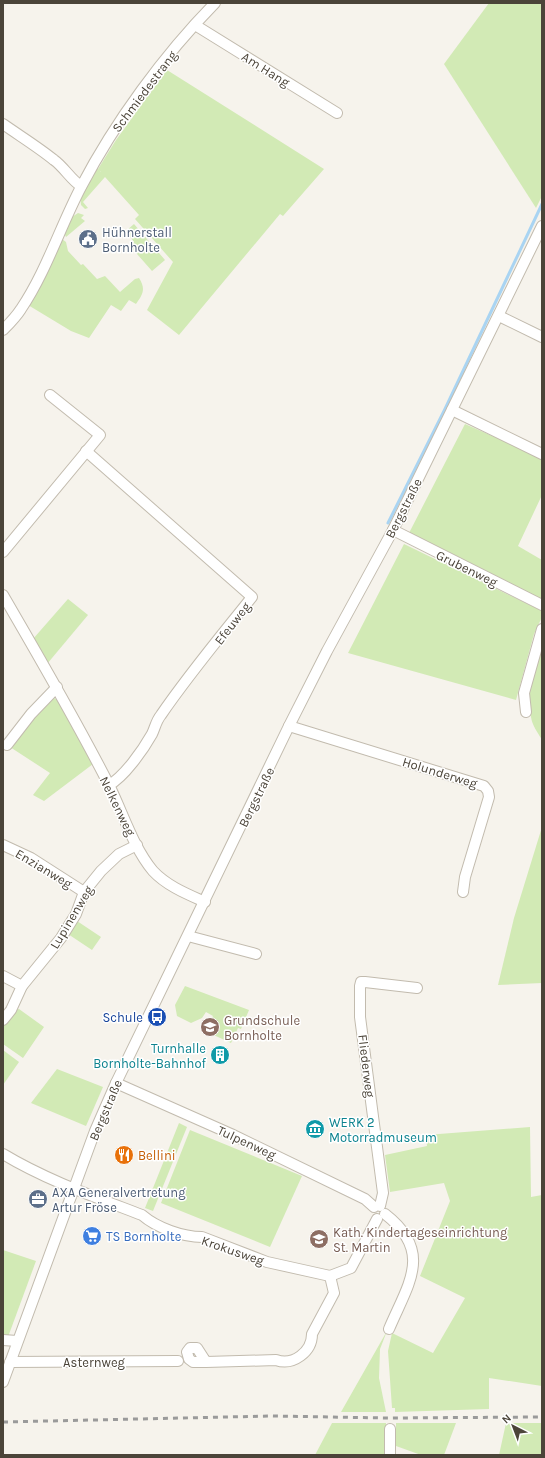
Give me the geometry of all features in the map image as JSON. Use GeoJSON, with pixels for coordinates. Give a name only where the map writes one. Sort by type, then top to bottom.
{"type":"FeatureCollection","features":[{"type":"Feature","properties":{"kind":"street","name":"Schmiedestrang"},"geometry":{"type":"LineString","coordinates":[[3,330],[20,310],[34,287],[81,186],[109,137],[150,80],[195,25],[216,3]]}},
{"type":"Feature","properties":{"kind":"street","name":"Am Hang"},"geometry":{"type":"LineString","coordinates":[[195,25],[337,113]]}},
{"type":"Feature","properties":{"kind":"street"},"geometry":{"type":"LineString","coordinates":[[3,124],[54,159],[64,168],[76,183],[81,186]]}},
{"type":"Feature","properties":{"kind":"street","name":"Bergstraße"},"geometry":{"type":"LineString","coordinates":[[3,1382],[95,1131],[116,1083],[289,726],[327,651],[392,530],[499,316],[542,226]]}},
{"type":"Feature","properties":{"kind":"street"},"geometry":{"type":"LineString","coordinates":[[499,316],[542,337]]}},
{"type":"Feature","properties":{"kind":"street"},"geometry":{"type":"LineString","coordinates":[[3,552],[100,435],[50,396]]}},
{"type":"Feature","properties":{"kind":"street"},"geometry":{"type":"LineString","coordinates":[[452,410],[542,454]]}},
{"type":"Feature","properties":{"kind":"street","name":"Efeuweg"},"geometry":{"type":"LineString","coordinates":[[86,451],[252,597],[176,693],[159,717],[152,734],[142,749],[117,781],[109,785]]}},
{"type":"Feature","properties":{"kind":"street","name":"Grubenweg"},"geometry":{"type":"LineString","coordinates":[[392,530],[542,605]]}},
{"type":"Feature","properties":{"kind":"street","name":"Nelkenweg"},"geometry":{"type":"LineString","coordinates":[[3,595],[57,688],[109,785],[137,845],[154,871],[176,888],[205,902]]}},
{"type":"Feature","properties":{"kind":"street"},"geometry":{"type":"LineString","coordinates":[[526,712],[524,693],[542,629]]}},
{"type":"Feature","properties":{"kind":"street"},"geometry":{"type":"LineString","coordinates":[[7,745],[30,714],[57,688]]}},
{"type":"Feature","properties":{"kind":"street","name":"Holunderweg"},"geometry":{"type":"LineString","coordinates":[[289,726],[484,786],[488,791],[489,797],[465,877],[463,892]]}},
{"type":"Feature","properties":{"kind":"street","name":"Enzianweg"},"geometry":{"type":"LineString","coordinates":[[3,845],[31,858],[84,892]]}},
{"type":"Feature","properties":{"kind":"street","name":"Lupinenweg"},"geometry":{"type":"LineString","coordinates":[[3,1020],[11,1010],[22,986],[61,938],[76,914],[84,892],[101,871],[119,854],[137,845]]}},
{"type":"Feature","properties":{"kind":"street"},"geometry":{"type":"LineString","coordinates":[[188,936],[256,954]]}},
{"type":"Feature","properties":{"kind":"street"},"geometry":{"type":"LineString","coordinates":[[3,976],[22,986]]}},
{"type":"Feature","properties":{"kind":"street","name":"Fliederweg"},"geometry":{"type":"LineString","coordinates":[[379,1211],[383,1193],[360,1017],[360,986],[361,982],[365,982],[417,988]]}},
{"type":"Feature","properties":{"kind":"street","name":"Tulpenweg"},"geometry":{"type":"LineString","coordinates":[[116,1083],[279,1157],[365,1199],[395,1222],[405,1235],[412,1248],[414,1262],[413,1275],[389,1329]]}},
{"type":"Feature","properties":{"kind":"street","name":"Krokusweg"},"geometry":{"type":"LineString","coordinates":[[3,1154],[74,1188],[142,1215],[151,1223],[192,1237],[202,1237],[267,1262],[330,1276]]}},
{"type":"Feature","properties":{"kind":"street"},"geometry":{"type":"LineString","coordinates":[[206,1362],[276,1360],[282,1362],[291,1361],[300,1356],[308,1349],[312,1341],[312,1334],[334,1293],[330,1276],[351,1268],[379,1211]]}},
{"type":"Feature","properties":{"kind":"street"},"geometry":{"type":"LineString","coordinates":[[3,1340],[17,1341]]}},
{"type":"Feature","properties":{"kind":"street","name":"Asternweg"},"geometry":{"type":"LineString","coordinates":[[10,1362],[178,1361]]}},
{"type":"Feature","properties":{"kind":"street"},"geometry":{"type":"LineString","coordinates":[[390,1429],[390,1455]]}},
{"type":"Feature","properties":{"kind":"green space"},"geometry":{"type":"Polygon","coordinates":[[[489,3],[542,3],[542,196],[536,208],[444,64],[489,3]]]}},
{"type":"Feature","properties":{"kind":"green space"},"geometry":{"type":"Polygon","coordinates":[[[167,70],[324,169],[283,216],[280,214],[179,335],[147,310],[173,262],[135,219],[139,215],[105,177],[83,202],[88,208],[85,209],[81,205],[80,196],[96,167],[98,169],[116,140],[167,70]]]}},
{"type":"Feature","properties":{"kind":"green space"},"geometry":{"type":"Polygon","coordinates":[[[78,213],[84,215],[81,218],[85,221],[66,237],[64,233],[72,217],[78,213]]]}},
{"type":"Feature","properties":{"kind":"green space"},"geometry":{"type":"Polygon","coordinates":[[[134,224],[165,260],[152,271],[130,246],[134,242],[126,231],[134,224]]]}},
{"type":"Feature","properties":{"kind":"green space"},"geometry":{"type":"Polygon","coordinates":[[[62,239],[66,242],[68,251],[97,279],[105,276],[120,292],[135,279],[139,278],[143,288],[142,294],[136,304],[129,300],[121,311],[111,305],[89,338],[71,331],[28,305],[62,239]]]}},
{"type":"Feature","properties":{"kind":"green space"},"geometry":{"type":"Polygon","coordinates":[[[465,424],[542,458],[542,495],[518,546],[542,560],[542,602],[408,535],[465,424]]]}},
{"type":"Feature","properties":{"kind":"green space"},"geometry":{"type":"Polygon","coordinates":[[[404,544],[542,611],[542,617],[534,634],[516,700],[348,653],[404,544]]]}},
{"type":"Feature","properties":{"kind":"green space"},"geometry":{"type":"Polygon","coordinates":[[[68,599],[88,615],[47,664],[33,639],[68,599]]]}},
{"type":"Feature","properties":{"kind":"green space"},"geometry":{"type":"Polygon","coordinates":[[[542,644],[542,740],[535,729],[532,720],[530,708],[530,689],[542,644]]]}},
{"type":"Feature","properties":{"kind":"green space"},"geometry":{"type":"Polygon","coordinates":[[[54,698],[60,702],[93,764],[44,801],[33,795],[50,773],[10,747],[48,699],[54,698]]]}},
{"type":"Feature","properties":{"kind":"green space"},"geometry":{"type":"Polygon","coordinates":[[[542,827],[542,983],[498,985],[514,918],[542,827]]]}},
{"type":"Feature","properties":{"kind":"green space"},"geometry":{"type":"Polygon","coordinates":[[[77,921],[101,937],[92,950],[68,934],[77,921]]]}},
{"type":"Feature","properties":{"kind":"green space"},"geometry":{"type":"Polygon","coordinates":[[[185,986],[249,1010],[241,1029],[238,1028],[231,1043],[205,1031],[213,1016],[206,1012],[202,1018],[191,1023],[177,1016],[175,1005],[185,986]]]}},
{"type":"Feature","properties":{"kind":"green space"},"geometry":{"type":"Polygon","coordinates":[[[19,1009],[44,1027],[23,1058],[3,1044],[6,1018],[13,1011],[19,1009]]]}},
{"type":"Feature","properties":{"kind":"green space"},"geometry":{"type":"Polygon","coordinates":[[[3,1050],[19,1062],[3,1085],[3,1050]]]}},
{"type":"Feature","properties":{"kind":"green space"},"geometry":{"type":"Polygon","coordinates":[[[57,1069],[103,1087],[86,1126],[31,1103],[57,1069]]]}},
{"type":"Feature","properties":{"kind":"green space"},"geometry":{"type":"Polygon","coordinates":[[[179,1123],[187,1127],[153,1211],[145,1208],[179,1123]]]}},
{"type":"Feature","properties":{"kind":"green space"},"geometry":{"type":"Polygon","coordinates":[[[530,1127],[531,1197],[542,1195],[542,1386],[489,1378],[489,1409],[395,1412],[395,1408],[392,1408],[388,1351],[392,1333],[433,1353],[465,1298],[420,1276],[450,1201],[444,1183],[390,1192],[385,1155],[427,1146],[426,1135],[530,1127]]]}},
{"type":"Feature","properties":{"kind":"green space"},"geometry":{"type":"Polygon","coordinates":[[[190,1130],[302,1176],[270,1247],[161,1203],[190,1130]]]}},
{"type":"Feature","properties":{"kind":"green space"},"geometry":{"type":"Polygon","coordinates":[[[3,1250],[36,1261],[8,1337],[3,1336],[3,1250]]]}},
{"type":"Feature","properties":{"kind":"green space"},"geometry":{"type":"Polygon","coordinates":[[[387,1331],[380,1349],[379,1378],[386,1412],[341,1412],[387,1331]]]}},
{"type":"Feature","properties":{"kind":"green space"},"geometry":{"type":"Polygon","coordinates":[[[332,1423],[386,1423],[386,1455],[315,1455],[332,1423]]]}},
{"type":"Feature","properties":{"kind":"green space"},"geometry":{"type":"Polygon","coordinates":[[[396,1423],[456,1423],[444,1455],[421,1455],[396,1446],[396,1423]]]}},
{"type":"Feature","properties":{"kind":"green space"},"geometry":{"type":"Polygon","coordinates":[[[506,1423],[542,1423],[542,1455],[499,1455],[506,1423]]]}},
{"type":"Feature","properties":{"kind":"waterway"},"geometry":{"type":"LineString","coordinates":[[388,523],[445,409],[542,204]]}},
{"type":"Feature","properties":{"kind":"railway"},"geometry":{"type":"LineString","coordinates":[[3,1422],[272,1416],[389,1418],[542,1417]]}},
{"type":"Feature","properties":{"kind":"place","name":"Hühnerstall Bornholte"},"geometry":{"type":"Point","coordinates":[88,239]}},
{"type":"Feature","properties":{"kind":"place","name":"Schule"},"geometry":{"type":"Point","coordinates":[157,1017]}},
{"type":"Feature","properties":{"kind":"place","name":"Grundschule Bornholte"},"geometry":{"type":"Point","coordinates":[210,1027]}},
{"type":"Feature","properties":{"kind":"place","name":"Turnhalle Bornholte-Bahnhof"},"geometry":{"type":"Point","coordinates":[220,1055]}},
{"type":"Feature","properties":{"kind":"place","name":"WERK 2 Motorradmuseum"},"geometry":{"type":"Point","coordinates":[315,1129]}},
{"type":"Feature","properties":{"kind":"place","name":"Bellini"},"geometry":{"type":"Point","coordinates":[124,1155]}},
{"type":"Feature","properties":{"kind":"place","name":"AXA Generalvertretung Artur Fröse"},"geometry":{"type":"Point","coordinates":[38,1199]}},
{"type":"Feature","properties":{"kind":"place","name":"TS Bornholte"},"geometry":{"type":"Point","coordinates":[92,1236]}},
{"type":"Feature","properties":{"kind":"place","name":"Kath. Kindertageseinrichtung St. Martin"},"geometry":{"type":"Point","coordinates":[319,1239]}}]}
